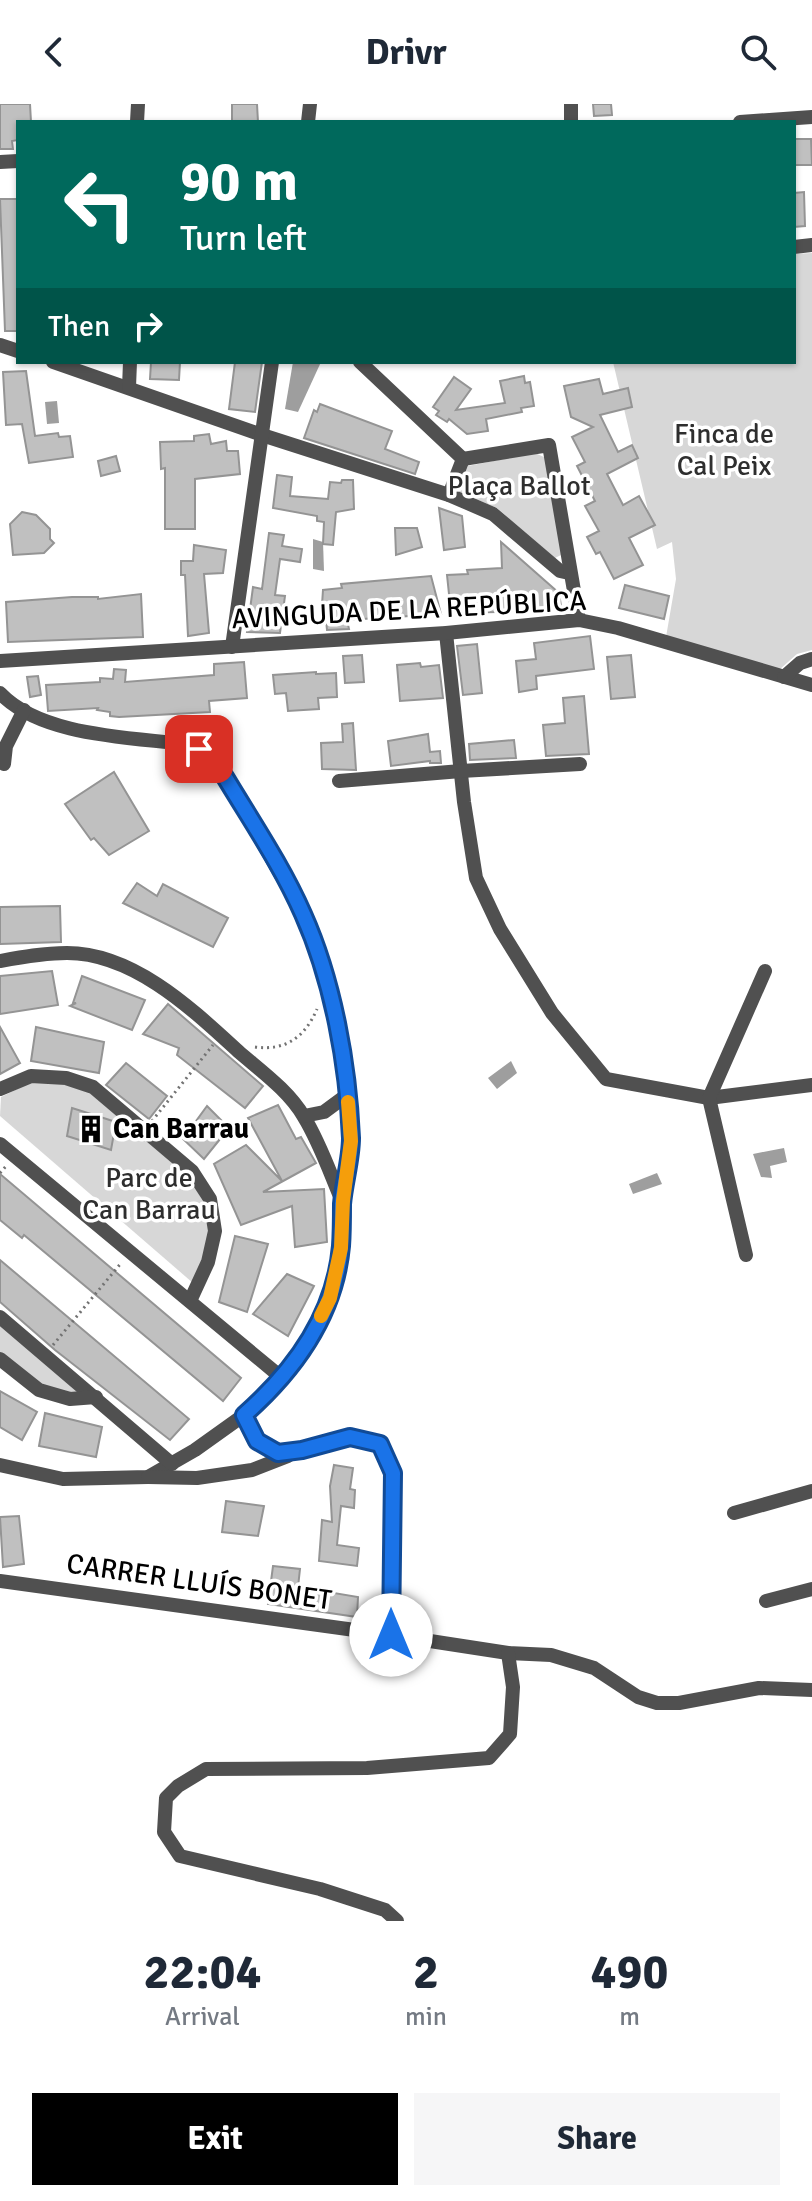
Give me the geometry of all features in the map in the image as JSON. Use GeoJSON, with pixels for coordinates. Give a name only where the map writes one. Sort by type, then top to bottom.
{"type":"FeatureCollection","features":[{"type":"Feature","properties":{"kind":"street"},"geometry":{"type":"LineString","coordinates":[[769,120],[812,117]]}},
{"type":"Feature","properties":{"kind":"street"},"geometry":{"type":"LineString","coordinates":[[59,364],[262,435],[449,495],[493,514],[560,571],[569,573]]}},
{"type":"Feature","properties":{"kind":"street"},"geometry":{"type":"LineString","coordinates":[[129,387],[130,364]]}},
{"type":"Feature","properties":{"kind":"street"},"geometry":{"type":"LineString","coordinates":[[232,647],[272,364]]}},
{"type":"Feature","properties":{"kind":"street"},"geometry":{"type":"LineString","coordinates":[[362,364],[463,459]]}},
{"type":"Feature","properties":{"kind":"street"},"geometry":{"type":"LineString","coordinates":[[463,459],[549,445],[579,620]]}},
{"type":"Feature","properties":{"kind":"street"},"geometry":{"type":"LineString","coordinates":[[449,495],[463,459]]}},
{"type":"Feature","properties":{"kind":"street","name":"AVINGUDA DE LA REPÚBLICA"},"geometry":{"type":"LineString","coordinates":[[0,661],[446,633],[579,620],[618,628],[812,685]]}},
{"type":"Feature","properties":{"kind":"street"},"geometry":{"type":"LineString","coordinates":[[446,633],[476,878],[500,929],[552,1013],[606,1079],[709,1098],[812,1085]]}},
{"type":"Feature","properties":{"kind":"street"},"geometry":{"type":"LineString","coordinates":[[784,677],[800,663],[812,659]]}},
{"type":"Feature","properties":{"kind":"street"},"geometry":{"type":"LineString","coordinates":[[0,693],[12,704],[59,727],[184,744],[199,749],[213,760],[303,914],[326,984],[347,1071],[351,1141],[341,1248],[330,1298],[306,1347],[282,1378],[244,1415],[148,1477]]}},
{"type":"Feature","properties":{"kind":"street"},"geometry":{"type":"LineString","coordinates":[[4,764],[6,746],[24,710]]}},
{"type":"Feature","properties":{"kind":"street"},"geometry":{"type":"LineString","coordinates":[[339,781],[580,764]]}},
{"type":"Feature","properties":{"kind":"street"},"geometry":{"type":"LineString","coordinates":[[0,961],[38,954],[70,953],[133,970],[172,992],[284,1092],[304,1116],[343,1201]]}},
{"type":"Feature","properties":{"kind":"street"},"geometry":{"type":"LineString","coordinates":[[746,1255],[709,1098],[765,971]]}},
{"type":"Feature","properties":{"kind":"street"},"geometry":{"type":"LineString","coordinates":[[0,1089],[31,1076],[66,1078],[93,1087],[192,1171],[210,1199],[215,1231],[208,1262],[190,1301]]}},
{"type":"Feature","properties":{"kind":"street"},"geometry":{"type":"LineString","coordinates":[[304,1116],[324,1112],[347,1095]]}},
{"type":"Feature","properties":{"kind":"street"},"geometry":{"type":"LineString","coordinates":[[0,1144],[282,1378]]}},
{"type":"Feature","properties":{"kind":"street"},"geometry":{"type":"LineString","coordinates":[[0,1317],[172,1464]]}},
{"type":"Feature","properties":{"kind":"street"},"geometry":{"type":"LineString","coordinates":[[0,1359],[39,1390],[70,1399],[96,1397]]}},
{"type":"Feature","properties":{"kind":"street"},"geometry":{"type":"LineString","coordinates":[[244,1415],[257,1441],[278,1453],[302,1450]]}},
{"type":"Feature","properties":{"kind":"street"},"geometry":{"type":"LineString","coordinates":[[0,1465],[63,1479],[197,1478],[252,1470],[302,1450],[350,1437],[380,1444],[393,1473],[391,1635]]}},
{"type":"Feature","properties":{"kind":"street"},"geometry":{"type":"LineString","coordinates":[[734,1513],[812,1491]]}},
{"type":"Feature","properties":{"kind":"street","name":"CARRER LLUÍS BONET"},"geometry":{"type":"LineString","coordinates":[[0,1581],[508,1653],[551,1655],[594,1668],[638,1697],[657,1703],[679,1703],[759,1688],[812,1690]]}},
{"type":"Feature","properties":{"kind":"street"},"geometry":{"type":"LineString","coordinates":[[766,1601],[812,1589]]}},
{"type":"Feature","properties":{"kind":"street"},"geometry":{"type":"LineString","coordinates":[[397,1921],[385,1910],[320,1889],[180,1856],[164,1832],[166,1798],[178,1786],[206,1769],[367,1768],[489,1758],[510,1734],[513,1687],[508,1653]]}},
{"type":"Feature","properties":{"kind":"path"},"geometry":{"type":"LineString","coordinates":[[145,1130],[226,1040],[270,1049],[287,1045],[309,1027],[326,984]]}},
{"type":"Feature","properties":{"kind":"path"},"geometry":{"type":"LineString","coordinates":[[45,1354],[130,1252]]}},
{"type":"Feature","properties":{"kind":"green space","name":"Finca de Cal Peix"},"geometry":{"type":"Polygon","coordinates":[[[812,253],[812,650],[797,654],[779,670],[666,637],[676,579],[672,542],[657,549],[613,364],[796,364],[796,254],[812,253]]]}},
{"type":"Feature","properties":{"kind":"green space","name":"Plaça Ballot"},"geometry":{"type":"Polygon","coordinates":[[[535,453],[546,458],[563,554],[555,558],[497,508],[457,491],[468,466],[535,453]]]}},
{"type":"Feature","properties":{"kind":"green space","name":"Parc de Can Barrau"},"geometry":{"type":"Polygon","coordinates":[[[36,1080],[65,1084],[90,1093],[189,1177],[204,1203],[209,1234],[204,1261],[193,1283],[0,1116],[1,1097],[36,1080]]]}},
{"type":"Feature","properties":{"kind":"green space"},"geometry":{"type":"Polygon","coordinates":[[[0,1319],[92,1396],[39,1388],[0,1357],[0,1319]]]}},
{"type":"Feature","properties":{"kind":"shaded area"},"geometry":{"type":"Polygon","coordinates":[[[293,364],[320,364],[298,412],[285,409],[293,364]]]}},
{"type":"Feature","properties":{"kind":"shaded area"},"geometry":{"type":"Polygon","coordinates":[[[57,401],[59,423],[47,424],[45,402],[57,401]]]}},
{"type":"Feature","properties":{"kind":"shaded area"},"geometry":{"type":"Polygon","coordinates":[[[313,539],[323,542],[324,571],[313,569],[313,539]]]}},
{"type":"Feature","properties":{"kind":"shaded area"},"geometry":{"type":"Polygon","coordinates":[[[511,1061],[517,1073],[497,1089],[488,1078],[511,1061]]]}},
{"type":"Feature","properties":{"kind":"shaded area"},"geometry":{"type":"Polygon","coordinates":[[[784,1148],[787,1162],[770,1166],[772,1178],[761,1177],[753,1154],[784,1148]]]}},
{"type":"Feature","properties":{"kind":"shaded area"},"geometry":{"type":"Polygon","coordinates":[[[657,1173],[662,1184],[633,1194],[629,1184],[657,1173]]]}},
{"type":"Feature","properties":{"kind":"building"},"geometry":{"type":"Polygon","coordinates":[[[0,104],[30,104],[31,120],[16,120],[13,149],[0,149],[0,104]]]}},
{"type":"Feature","properties":{"kind":"building"},"geometry":{"type":"Polygon","coordinates":[[[232,104],[257,104],[258,120],[232,120],[232,104]]]}},
{"type":"Feature","properties":{"kind":"building"},"geometry":{"type":"Polygon","coordinates":[[[593,104],[611,104],[612,115],[594,116],[593,104]]]}},
{"type":"Feature","properties":{"kind":"building"},"geometry":{"type":"Polygon","coordinates":[[[796,139],[811,139],[812,165],[796,165],[796,139]]]}},
{"type":"Feature","properties":{"kind":"building"},"geometry":{"type":"Polygon","coordinates":[[[804,192],[805,226],[796,227],[796,193],[804,192]]]}},
{"type":"Feature","properties":{"kind":"building"},"geometry":{"type":"Polygon","coordinates":[[[0,199],[16,199],[16,331],[5,331],[0,199]]]}},
{"type":"Feature","properties":{"kind":"building"},"geometry":{"type":"Polygon","coordinates":[[[151,364],[180,364],[179,380],[150,379],[151,364]]]}},
{"type":"Feature","properties":{"kind":"building"},"geometry":{"type":"Polygon","coordinates":[[[235,364],[262,364],[255,412],[229,409],[235,364]]]}},
{"type":"Feature","properties":{"kind":"building"},"geometry":{"type":"Polygon","coordinates":[[[26,371],[35,436],[58,433],[59,437],[70,436],[73,457],[29,463],[22,424],[6,425],[3,372],[26,371]]]}},
{"type":"Feature","properties":{"kind":"building"},"geometry":{"type":"Polygon","coordinates":[[[524,376],[525,383],[530,382],[534,406],[521,408],[522,412],[486,419],[488,431],[467,434],[449,419],[447,422],[436,415],[439,411],[433,407],[454,377],[471,389],[456,410],[505,403],[500,381],[524,376]]]}},
{"type":"Feature","properties":{"kind":"building"},"geometry":{"type":"Polygon","coordinates":[[[599,379],[603,394],[628,388],[632,407],[600,415],[618,452],[632,445],[638,458],[607,474],[623,505],[639,496],[655,525],[629,538],[643,565],[614,579],[600,552],[596,554],[587,537],[599,531],[585,506],[595,501],[577,466],[585,462],[572,437],[593,427],[571,417],[564,386],[599,379]]]}},
{"type":"Feature","properties":{"kind":"building"},"geometry":{"type":"Polygon","coordinates":[[[320,404],[392,431],[385,449],[419,462],[415,474],[304,438],[314,410],[317,412],[320,404]]]}},
{"type":"Feature","properties":{"kind":"building"},"geometry":{"type":"Polygon","coordinates":[[[209,434],[211,444],[226,441],[227,451],[238,451],[240,474],[195,479],[195,529],[165,529],[165,468],[161,469],[160,442],[194,441],[194,436],[209,434]]]}},
{"type":"Feature","properties":{"kind":"building"},"geometry":{"type":"Polygon","coordinates":[[[116,456],[120,471],[101,476],[98,461],[116,456]]]}},
{"type":"Feature","properties":{"kind":"building"},"geometry":{"type":"Polygon","coordinates":[[[277,475],[292,477],[290,496],[328,499],[330,482],[353,480],[354,509],[336,512],[333,545],[323,544],[324,522],[317,521],[317,516],[273,508],[277,475]]]}},
{"type":"Feature","properties":{"kind":"building"},"geometry":{"type":"Polygon","coordinates":[[[439,508],[462,516],[465,547],[444,550],[439,508]]]}},
{"type":"Feature","properties":{"kind":"building"},"geometry":{"type":"Polygon","coordinates":[[[22,512],[36,515],[50,529],[50,539],[54,543],[44,553],[13,555],[10,524],[22,512]]]}},
{"type":"Feature","properties":{"kind":"building"},"geometry":{"type":"Polygon","coordinates":[[[395,528],[417,528],[422,547],[396,555],[395,528]]]}},
{"type":"Feature","properties":{"kind":"building"},"geometry":{"type":"Polygon","coordinates":[[[269,533],[284,535],[282,546],[302,549],[300,562],[280,559],[275,595],[285,596],[280,633],[247,632],[253,587],[262,589],[269,533]]]}},
{"type":"Feature","properties":{"kind":"building"},"geometry":{"type":"Polygon","coordinates":[[[501,542],[559,593],[561,606],[451,613],[447,575],[468,574],[467,570],[502,568],[501,542]]]}},
{"type":"Feature","properties":{"kind":"building"},"geometry":{"type":"Polygon","coordinates":[[[194,545],[226,550],[223,573],[204,574],[209,633],[188,636],[185,575],[181,575],[181,561],[193,561],[194,545]]]}},
{"type":"Feature","properties":{"kind":"building"},"geometry":{"type":"Polygon","coordinates":[[[431,576],[441,614],[347,620],[349,629],[327,630],[326,620],[321,620],[323,590],[342,588],[341,584],[431,576]]]}},
{"type":"Feature","properties":{"kind":"building"},"geometry":{"type":"Polygon","coordinates":[[[625,585],[669,596],[664,619],[619,608],[625,585]]]}},
{"type":"Feature","properties":{"kind":"building"},"geometry":{"type":"Polygon","coordinates":[[[141,594],[143,637],[8,642],[6,602],[72,597],[98,599],[141,594]]]}},
{"type":"Feature","properties":{"kind":"building"},"geometry":{"type":"Polygon","coordinates":[[[590,636],[594,669],[536,676],[537,689],[519,692],[516,661],[536,659],[534,643],[590,636]]]}},
{"type":"Feature","properties":{"kind":"building"},"geometry":{"type":"Polygon","coordinates":[[[477,644],[482,693],[463,695],[457,646],[477,644]]]}},
{"type":"Feature","properties":{"kind":"building"},"geometry":{"type":"Polygon","coordinates":[[[362,655],[364,682],[345,683],[343,656],[362,655]]]}},
{"type":"Feature","properties":{"kind":"building"},"geometry":{"type":"Polygon","coordinates":[[[631,655],[635,697],[611,699],[607,657],[631,655]]]}},
{"type":"Feature","properties":{"kind":"building"},"geometry":{"type":"Polygon","coordinates":[[[244,662],[247,698],[209,701],[210,712],[119,717],[110,716],[110,712],[98,708],[48,711],[46,685],[113,679],[114,669],[126,670],[125,682],[214,675],[214,664],[244,662]]]}},
{"type":"Feature","properties":{"kind":"building"},"geometry":{"type":"Polygon","coordinates":[[[420,663],[421,667],[439,665],[443,698],[400,701],[397,665],[420,663]]]}},
{"type":"Feature","properties":{"kind":"building"},"geometry":{"type":"Polygon","coordinates":[[[336,673],[337,697],[318,698],[319,709],[288,711],[286,693],[275,694],[273,675],[336,673]]]}},
{"type":"Feature","properties":{"kind":"building"},"geometry":{"type":"Polygon","coordinates":[[[38,676],[41,695],[30,697],[27,677],[38,676]]]}},
{"type":"Feature","properties":{"kind":"building"},"geometry":{"type":"Polygon","coordinates":[[[584,696],[589,754],[546,756],[543,725],[565,723],[563,698],[584,696]]]}},
{"type":"Feature","properties":{"kind":"building"},"geometry":{"type":"Polygon","coordinates":[[[353,723],[356,770],[322,769],[321,743],[343,742],[342,724],[353,723]]]}},
{"type":"Feature","properties":{"kind":"building"},"geometry":{"type":"Polygon","coordinates":[[[428,734],[430,752],[440,751],[441,763],[430,761],[391,766],[388,741],[428,734]]]}},
{"type":"Feature","properties":{"kind":"building"},"geometry":{"type":"Polygon","coordinates":[[[514,740],[516,758],[470,760],[469,744],[514,740]]]}},
{"type":"Feature","properties":{"kind":"building"},"geometry":{"type":"Polygon","coordinates":[[[114,772],[149,831],[109,855],[94,838],[91,840],[65,804],[114,772]]]}},
{"type":"Feature","properties":{"kind":"building"},"geometry":{"type":"Polygon","coordinates":[[[137,883],[157,896],[163,884],[228,918],[213,947],[123,903],[137,883]]]}},
{"type":"Feature","properties":{"kind":"building"},"geometry":{"type":"Polygon","coordinates":[[[60,906],[61,942],[0,944],[0,907],[60,906]]]}},
{"type":"Feature","properties":{"kind":"building"},"geometry":{"type":"Polygon","coordinates":[[[52,971],[58,1005],[0,1014],[0,976],[52,971]]]}},
{"type":"Feature","properties":{"kind":"building"},"geometry":{"type":"Polygon","coordinates":[[[82,976],[145,1000],[132,1030],[70,1006],[76,1003],[73,1003],[82,976]]]}},
{"type":"Feature","properties":{"kind":"building"},"geometry":{"type":"Polygon","coordinates":[[[168,1004],[263,1086],[245,1108],[177,1055],[179,1048],[143,1034],[168,1004]]]}},
{"type":"Feature","properties":{"kind":"building"},"geometry":{"type":"Polygon","coordinates":[[[0,1027],[20,1063],[0,1074],[0,1027]]]}},
{"type":"Feature","properties":{"kind":"building"},"geometry":{"type":"Polygon","coordinates":[[[36,1027],[104,1042],[99,1073],[31,1061],[36,1027]]]}},
{"type":"Feature","properties":{"kind":"building"},"geometry":{"type":"Polygon","coordinates":[[[126,1063],[167,1096],[149,1119],[106,1085],[126,1063]]]}},
{"type":"Feature","properties":{"kind":"building"},"geometry":{"type":"Polygon","coordinates":[[[278,1105],[296,1139],[301,1137],[316,1163],[263,1192],[324,1189],[327,1242],[295,1247],[292,1206],[241,1225],[214,1164],[246,1145],[282,1181],[248,1118],[278,1105]]]}},
{"type":"Feature","properties":{"kind":"building"},"geometry":{"type":"Polygon","coordinates":[[[207,1106],[229,1128],[204,1159],[183,1139],[207,1106]]]}},
{"type":"Feature","properties":{"kind":"building","name":"Can Barrau"},"geometry":{"type":"Polygon","coordinates":[[[72,1108],[116,1122],[111,1150],[67,1136],[72,1108]]]}},
{"type":"Feature","properties":{"kind":"building"},"geometry":{"type":"Polygon","coordinates":[[[0,1174],[241,1378],[223,1401],[24,1235],[22,1238],[0,1220],[0,1174]]]}},
{"type":"Feature","properties":{"kind":"building"},"geometry":{"type":"Polygon","coordinates":[[[235,1236],[268,1244],[247,1312],[219,1302],[235,1236]]]}},
{"type":"Feature","properties":{"kind":"building"},"geometry":{"type":"Polygon","coordinates":[[[0,1260],[189,1419],[170,1440],[55,1350],[0,1302],[0,1260]]]}},
{"type":"Feature","properties":{"kind":"building"},"geometry":{"type":"Polygon","coordinates":[[[287,1274],[314,1286],[288,1336],[253,1314],[287,1274]]]}},
{"type":"Feature","properties":{"kind":"building"},"geometry":{"type":"Polygon","coordinates":[[[0,1391],[37,1412],[22,1440],[0,1427],[0,1391]]]}},
{"type":"Feature","properties":{"kind":"building"},"geometry":{"type":"Polygon","coordinates":[[[45,1413],[102,1427],[96,1457],[39,1446],[45,1413]]]}},
{"type":"Feature","properties":{"kind":"building"},"geometry":{"type":"Polygon","coordinates":[[[334,1465],[353,1468],[350,1489],[355,1490],[354,1508],[341,1506],[337,1545],[359,1548],[357,1566],[319,1561],[322,1520],[332,1522],[330,1486],[334,1465]]]}},
{"type":"Feature","properties":{"kind":"building"},"geometry":{"type":"Polygon","coordinates":[[[226,1501],[264,1506],[258,1536],[222,1532],[226,1501]]]}},
{"type":"Feature","properties":{"kind":"building"},"geometry":{"type":"Polygon","coordinates":[[[19,1516],[24,1564],[3,1567],[0,1517],[19,1516]]]}},
{"type":"Feature","properties":{"kind":"building"},"geometry":{"type":"Polygon","coordinates":[[[273,1566],[300,1569],[298,1587],[358,1597],[357,1617],[268,1604],[273,1566]]]}},
{"type":"Feature","properties":{"kind":"slow traffic"},"geometry":{"type":"LineString","coordinates":[[321,1316],[330,1298],[341,1248],[351,1141],[348,1102]]}},
{"type":"Feature","properties":{"kind":"place","name":"Can Barrau"},"geometry":{"type":"Point","coordinates":[91,1129]}},
{"type":"Feature","properties":{"kind":"route"},"geometry":{"type":"LineString","coordinates":[[199,749],[213,760],[225,777],[303,914],[320,960],[347,1071],[351,1141],[341,1248],[330,1298],[306,1347],[265,1397],[244,1415],[257,1441],[278,1453],[350,1437],[380,1444],[393,1473],[391,1635]]}}]}
